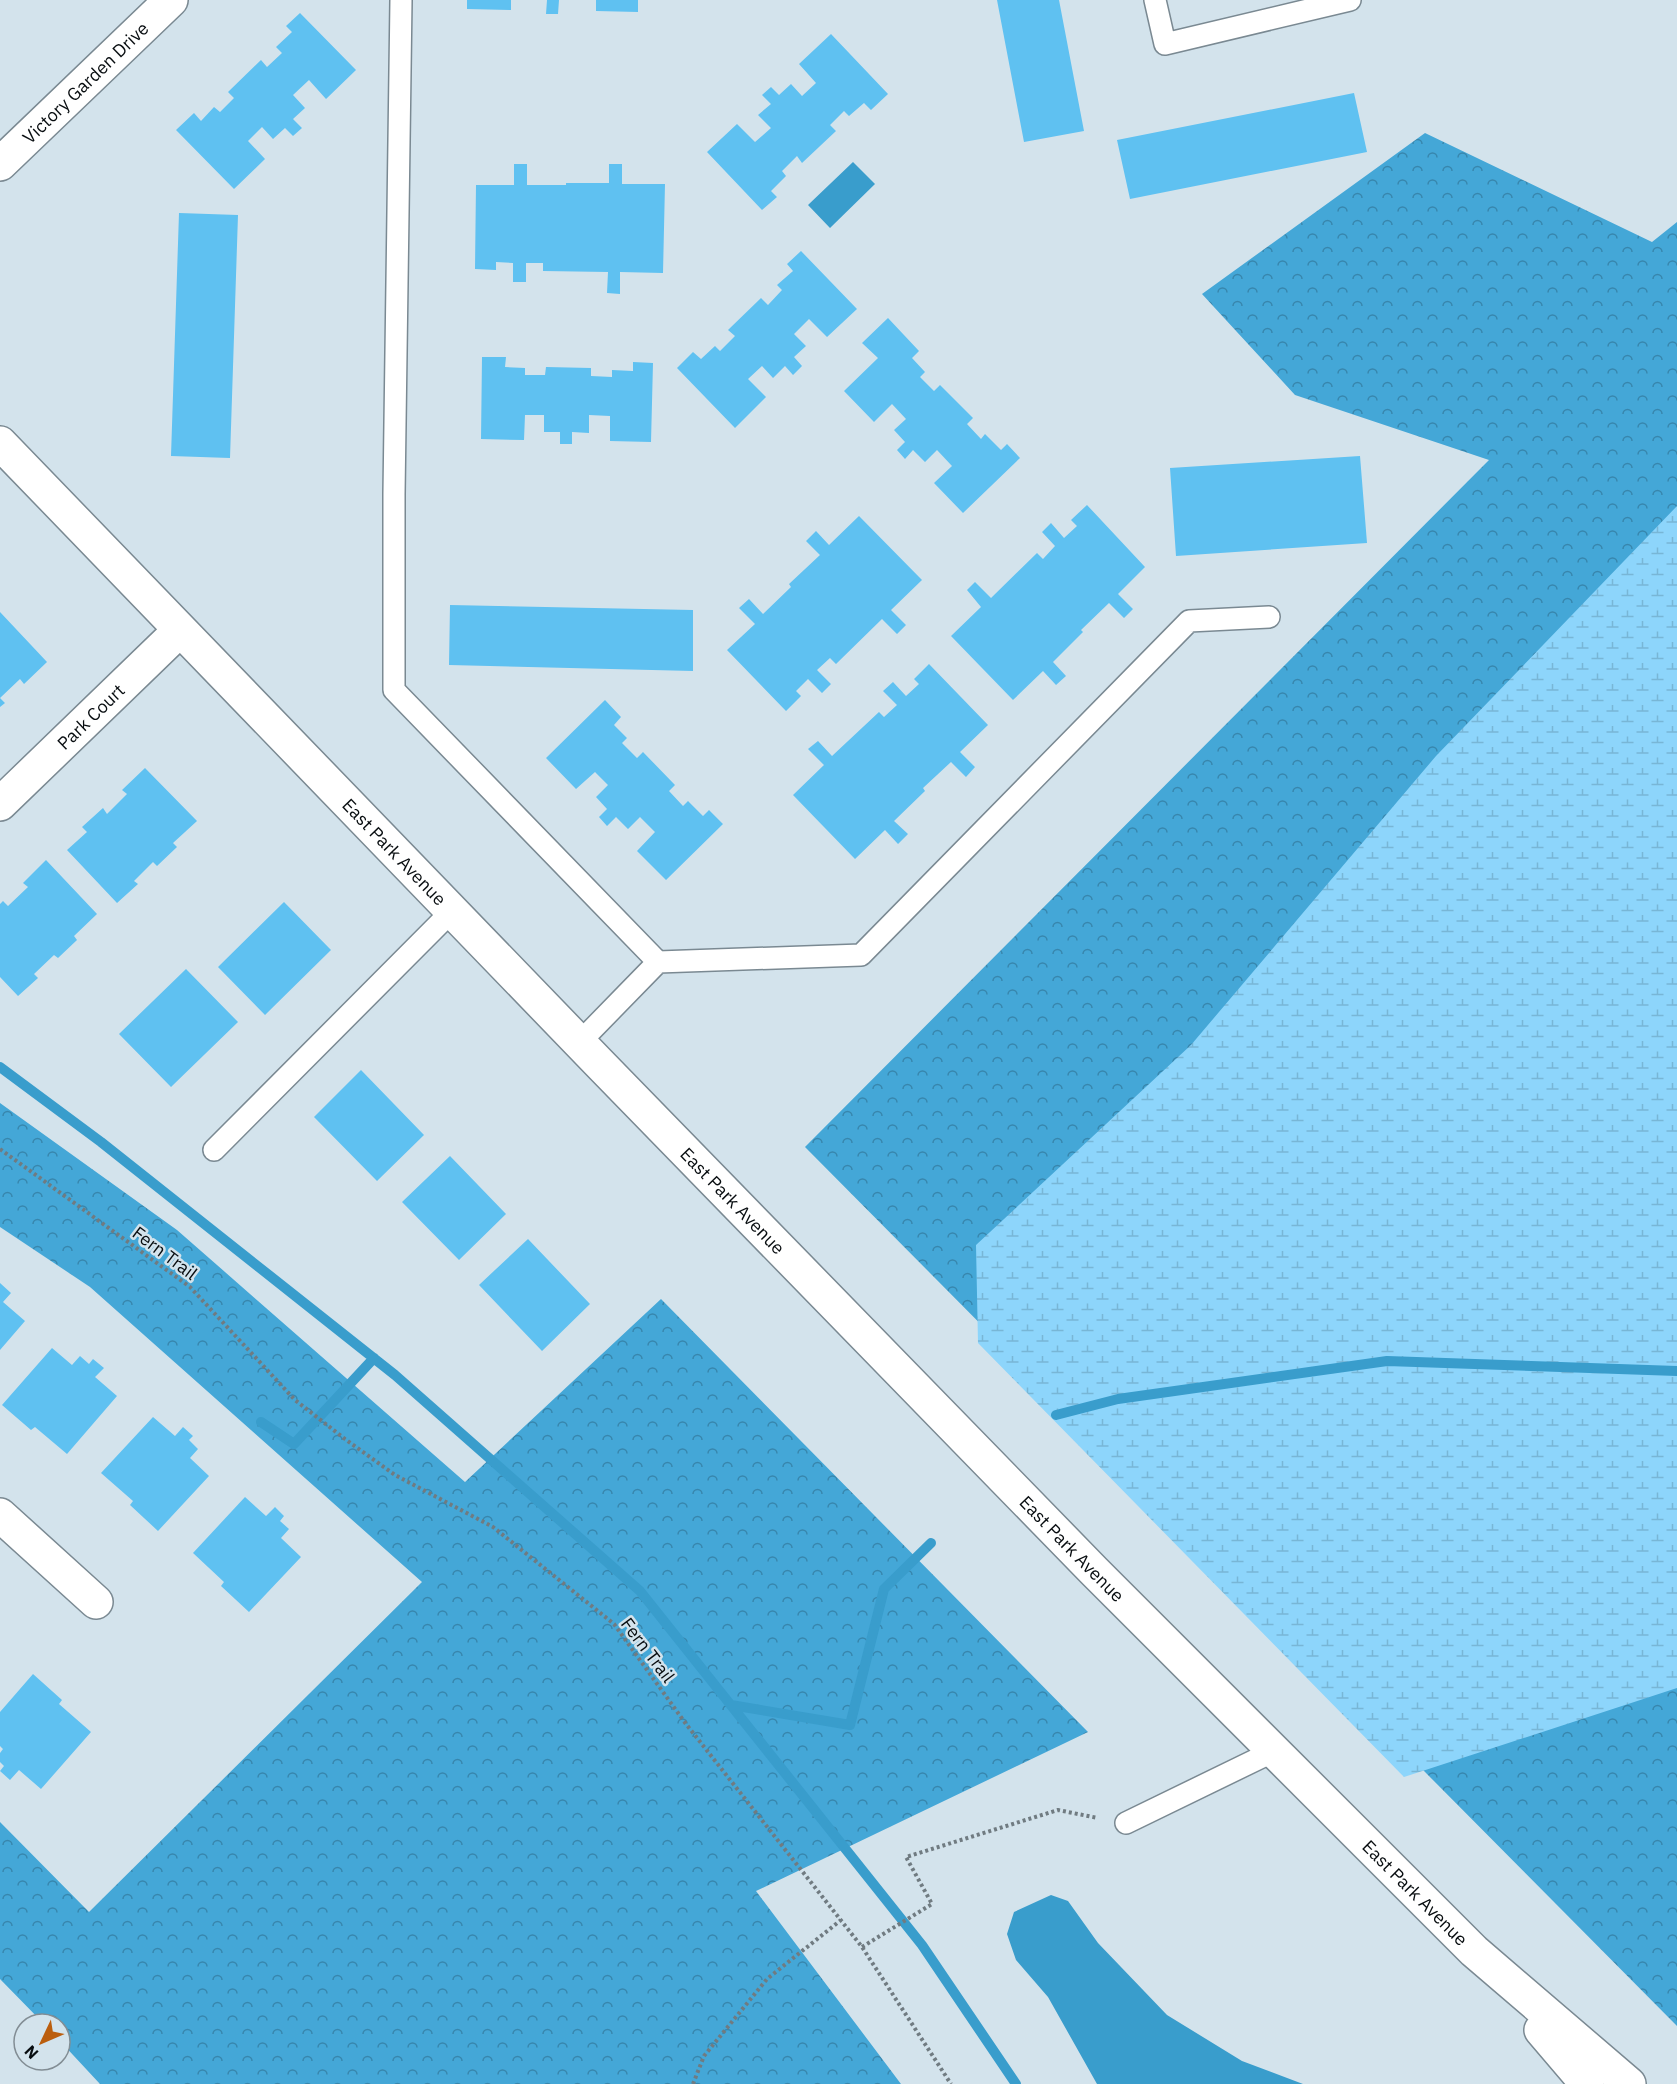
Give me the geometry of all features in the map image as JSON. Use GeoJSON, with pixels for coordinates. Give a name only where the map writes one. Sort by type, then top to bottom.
{"type":"FeatureCollection","features":[{"type":"Feature","properties":{"kind":"main road","name":"Victory Garden Drive"},"geometry":{"type":"LineString","coordinates":[[0,164],[168,1]]}},
{"type":"Feature","properties":{"kind":"main road","name":"East Park Avenue"},"geometry":{"type":"LineString","coordinates":[[0,443],[579,1043],[1094,1571],[1474,1951],[1629,2084]]}},
{"type":"Feature","properties":{"kind":"main road","name":"Park Court"},"geometry":{"type":"LineString","coordinates":[[0,804],[180,630]]}},
{"type":"Feature","properties":{"kind":"main road"},"geometry":{"type":"LineString","coordinates":[[0,1515],[96,1602]]}},
{"type":"Feature","properties":{"kind":"main road","name":"East Park Avenue"},"geometry":{"type":"LineString","coordinates":[[1474,1951],[1587,2084]]}},
{"type":"Feature","properties":{"kind":"lane"},"geometry":{"type":"LineString","coordinates":[[401,0],[394,494],[394,690],[658,962]]}},
{"type":"Feature","properties":{"kind":"lane"},"geometry":{"type":"LineString","coordinates":[[1155,0],[1165,44],[1350,0]]}},
{"type":"Feature","properties":{"kind":"lane"},"geometry":{"type":"LineString","coordinates":[[579,1043],[658,962],[861,955],[1189,621],[1269,617]]}},
{"type":"Feature","properties":{"kind":"lane"},"geometry":{"type":"LineString","coordinates":[[214,1150],[452,911]]}},
{"type":"Feature","properties":{"kind":"lane"},"geometry":{"type":"LineString","coordinates":[[1126,1823],[1274,1751]]}},
{"type":"Feature","properties":{"kind":"path","name":"Fern Trail"},"geometry":{"type":"LineString","coordinates":[[0,1149],[190,1287],[295,1400],[345,1439],[395,1475],[493,1527],[614,1624],[686,1724],[862,1947],[951,2084]]}},
{"type":"Feature","properties":{"kind":"path"},"geometry":{"type":"LineString","coordinates":[[862,1947],[932,1904],[906,1857],[1058,1810],[1126,1823]]}},
{"type":"Feature","properties":{"kind":"path"},"geometry":{"type":"LineString","coordinates":[[693,2084],[704,2056],[767,1979],[841,1920]]}},
{"type":"Feature","properties":{"kind":"green space"},"geometry":{"type":"Polygon","coordinates":[[[1425,133],[1652,242],[1677,222],[1677,2026],[805,1147],[1489,460],[1295,395],[1202,294],[1425,133]]]}},
{"type":"Feature","properties":{"kind":"green space"},"geometry":{"type":"Polygon","coordinates":[[[1677,506],[1677,1688],[1404,1777],[978,1343],[976,1245],[1191,1045],[1436,756],[1677,506]]]}},
{"type":"Feature","properties":{"kind":"green space"},"geometry":{"type":"Polygon","coordinates":[[[0,1103],[177,1230],[465,1482],[661,1299],[1088,1732],[756,1891],[901,2084],[100,2084],[72,2054],[72,2012],[32,2012],[0,1979],[0,1822],[89,1912],[422,1582],[90,1287],[0,1227],[0,1103]]]}},
{"type":"Feature","properties":{"kind":"shaded area"},"geometry":{"type":"Polygon","coordinates":[[[853,162],[875,184],[830,228],[808,205],[853,162]]]}},
{"type":"Feature","properties":{"kind":"shaded area"},"geometry":{"type":"Polygon","coordinates":[[[1051,1895],[1068,1901],[1098,1943],[1167,2015],[1242,2061],[1303,2084],[1097,2084],[1048,1997],[1016,1960],[1007,1934],[1014,1912],[1051,1895]]]}},
{"type":"Feature","properties":{"kind":"building"},"geometry":{"type":"Polygon","coordinates":[[[467,0],[511,0],[511,10],[467,9],[467,0]]]}},
{"type":"Feature","properties":{"kind":"building"},"geometry":{"type":"Polygon","coordinates":[[[547,0],[559,0],[558,14],[546,14],[547,0]]]}},
{"type":"Feature","properties":{"kind":"building"},"geometry":{"type":"Polygon","coordinates":[[[596,0],[638,0],[638,12],[596,11],[596,0]]]}},
{"type":"Feature","properties":{"kind":"building"},"geometry":{"type":"Polygon","coordinates":[[[997,0],[1059,0],[1084,131],[1024,142],[997,0]]]}},
{"type":"Feature","properties":{"kind":"building"},"geometry":{"type":"Polygon","coordinates":[[[300,13],[356,70],[326,99],[309,80],[293,95],[305,108],[293,119],[302,128],[293,136],[285,128],[273,139],[262,127],[248,141],[265,159],[234,189],[176,130],[194,113],[201,121],[214,107],[220,112],[234,98],[228,92],[261,60],[267,67],[282,53],[276,47],[292,32],[286,26],[300,13]]]}},
{"type":"Feature","properties":{"kind":"building"},"geometry":{"type":"Polygon","coordinates":[[[831,34],[888,94],[871,110],[864,103],[849,116],[844,111],[830,125],[836,131],[802,163],[797,156],[782,171],[786,176],[771,191],[777,197],[762,210],[707,152],[737,124],[755,142],[771,128],[758,115],[771,104],[762,95],[771,87],[779,95],[791,84],[802,96],[816,83],[799,64],[831,34]]]}},
{"type":"Feature","properties":{"kind":"building"},"geometry":{"type":"Polygon","coordinates":[[[1354,93],[1367,152],[1130,199],[1117,140],[1354,93]]]}},
{"type":"Feature","properties":{"kind":"building"},"geometry":{"type":"Polygon","coordinates":[[[514,164],[527,164],[527,185],[609,183],[609,164],[622,164],[622,184],[665,184],[663,273],[620,272],[620,294],[607,293],[608,272],[543,271],[543,263],[526,263],[526,282],[513,282],[513,263],[496,262],[496,270],[475,269],[476,185],[514,185],[514,164]]]}},
{"type":"Feature","properties":{"kind":"building"},"geometry":{"type":"Polygon","coordinates":[[[179,213],[238,215],[230,458],[171,456],[179,213]]]}},
{"type":"Feature","properties":{"kind":"building"},"geometry":{"type":"Polygon","coordinates":[[[801,251],[857,309],[827,337],[809,319],[794,334],[806,346],[794,357],[802,366],[793,375],[785,366],[773,378],[762,366],[748,379],[766,397],[735,428],[677,368],[693,352],[701,359],[715,346],[720,351],[735,336],[728,330],[761,298],[768,305],[782,290],[777,285],[793,271],[787,264],[801,251]]]}},
{"type":"Feature","properties":{"kind":"building"},"geometry":{"type":"Polygon","coordinates":[[[888,318],[919,351],[912,358],[925,372],[920,377],[934,391],[940,385],[973,418],[967,424],[981,439],[985,434],[1001,450],[1007,444],[1020,458],[963,513],[934,483],[952,466],[937,450],[925,462],[913,450],[905,459],[897,450],[905,442],[894,430],[906,419],[892,404],[874,422],[844,391],[878,358],[862,343],[888,318]]]}},
{"type":"Feature","properties":{"kind":"building"},"geometry":{"type":"Polygon","coordinates":[[[482,357],[506,357],[505,367],[525,368],[525,375],[545,375],[546,367],[591,368],[591,376],[612,377],[612,370],[633,371],[633,362],[653,363],[651,442],[610,441],[610,416],[589,415],[589,433],[572,432],[572,444],[560,444],[560,432],[544,432],[544,415],[525,415],[524,440],[481,439],[482,357]]]}},
{"type":"Feature","properties":{"kind":"building"},"geometry":{"type":"Polygon","coordinates":[[[1360,456],[1367,543],[1176,556],[1170,468],[1360,456]]]}},
{"type":"Feature","properties":{"kind":"building"},"geometry":{"type":"Polygon","coordinates":[[[1087,505],[1145,567],[1118,594],[1133,609],[1124,618],[1109,603],[1053,662],[1066,676],[1056,685],[1043,671],[1013,700],[951,636],[981,607],[967,590],[975,582],[991,598],[1037,553],[1043,559],[1055,546],[1042,532],[1051,523],[1064,538],[1077,526],[1071,520],[1087,505]]]}},
{"type":"Feature","properties":{"kind":"building"},"geometry":{"type":"Polygon","coordinates":[[[859,516],[922,580],[891,610],[906,625],[897,634],[882,619],[836,664],[830,658],[817,670],[831,684],[822,693],[808,679],[796,691],[801,696],[786,711],[727,650],[755,624],[739,608],[749,599],[763,614],[791,587],[789,584],[820,555],[806,541],[816,531],[829,545],[859,516]]]}},
{"type":"Feature","properties":{"kind":"building"},"geometry":{"type":"Polygon","coordinates":[[[450,605],[693,610],[693,671],[449,665],[450,605]]]}},
{"type":"Feature","properties":{"kind":"building"},"geometry":{"type":"Polygon","coordinates":[[[0,612],[47,662],[24,684],[20,679],[0,698],[0,612]]]}},
{"type":"Feature","properties":{"kind":"building"},"geometry":{"type":"Polygon","coordinates":[[[929,664],[988,725],[960,752],[975,767],[966,777],[951,762],[923,788],[925,791],[894,821],[908,834],[898,844],[885,830],[855,859],[793,795],[824,765],[808,749],[818,741],[832,756],[879,712],[884,717],[897,705],[883,691],[893,682],[906,696],[919,684],[914,679],[929,664]]]}},
{"type":"Feature","properties":{"kind":"building"},"geometry":{"type":"Polygon","coordinates":[[[605,700],[621,717],[614,725],[627,738],[622,743],[637,758],[643,752],[675,785],[669,791],[683,806],[688,801],[703,816],[709,810],[723,824],[666,880],[637,851],[655,832],[640,817],[628,829],[616,817],[607,826],[599,817],[607,809],[596,797],[608,785],[595,772],[576,789],[546,758],[605,700]]]}},
{"type":"Feature","properties":{"kind":"building"},"geometry":{"type":"Polygon","coordinates":[[[145,768],[197,821],[173,843],[177,847],[157,866],[153,862],[134,881],[138,884],[117,903],[67,850],[87,832],[82,827],[103,808],[107,814],[127,794],[122,790],[145,768]]]}},
{"type":"Feature","properties":{"kind":"building"},"geometry":{"type":"Polygon","coordinates":[[[46,860],[97,914],[74,936],[77,940],[58,958],[54,955],[34,974],[38,978],[18,996],[0,977],[0,904],[3,901],[8,906],[28,887],[23,883],[46,860]]]}},
{"type":"Feature","properties":{"kind":"building"},"geometry":{"type":"Polygon","coordinates":[[[284,902],[331,950],[265,1015],[218,967],[284,902]]]}},
{"type":"Feature","properties":{"kind":"building"},"geometry":{"type":"Polygon","coordinates":[[[186,969],[238,1022],[171,1087],[119,1034],[186,969]]]}},
{"type":"Feature","properties":{"kind":"building"},"geometry":{"type":"Polygon","coordinates":[[[361,1070],[424,1135],[377,1181],[314,1117],[361,1070]]]}},
{"type":"Feature","properties":{"kind":"building"},"geometry":{"type":"Polygon","coordinates":[[[450,1156],[506,1214],[459,1260],[402,1202],[450,1156]]]}},
{"type":"Feature","properties":{"kind":"building"},"geometry":{"type":"Polygon","coordinates":[[[528,1239],[590,1304],[542,1351],[479,1285],[528,1239]]]}},
{"type":"Feature","properties":{"kind":"building"},"geometry":{"type":"Polygon","coordinates":[[[0,1283],[11,1293],[3,1302],[25,1321],[0,1350],[0,1283]]]}},
{"type":"Feature","properties":{"kind":"building"},"geometry":{"type":"Polygon","coordinates":[[[52,1348],[72,1365],[80,1356],[89,1364],[93,1359],[104,1368],[95,1377],[117,1396],[67,1454],[35,1427],[31,1430],[2,1405],[52,1348]]]}},
{"type":"Feature","properties":{"kind":"building"},"geometry":{"type":"Polygon","coordinates":[[[153,1417],[175,1436],[183,1427],[193,1436],[189,1440],[198,1449],[190,1458],[209,1476],[158,1531],[130,1505],[133,1501],[101,1473],[153,1417]]]}},
{"type":"Feature","properties":{"kind":"building"},"geometry":{"type":"Polygon","coordinates":[[[245,1497],[266,1516],[275,1507],[284,1516],[280,1521],[289,1529],[281,1538],[301,1557],[249,1612],[221,1586],[224,1582],[193,1553],[245,1497]]]}},
{"type":"Feature","properties":{"kind":"building"},"geometry":{"type":"Polygon","coordinates":[[[33,1674],[62,1700],[59,1704],[91,1732],[41,1789],[19,1770],[10,1780],[0,1771],[4,1766],[0,1762],[0,1753],[3,1749],[0,1746],[0,1712],[33,1674]]]}},
{"type":"Feature","properties":{"kind":"waterway"},"geometry":{"type":"LineString","coordinates":[[0,1067],[101,1142],[395,1375],[640,1591],[922,1945],[1016,2084]]}},
{"type":"Feature","properties":{"kind":"waterway"},"geometry":{"type":"LineString","coordinates":[[261,1422],[294,1444],[374,1358]]}},
{"type":"Feature","properties":{"kind":"waterway"},"geometry":{"type":"LineString","coordinates":[[1056,1415],[1118,1399],[1387,1361],[1677,1371]]}},
{"type":"Feature","properties":{"kind":"waterway"},"geometry":{"type":"LineString","coordinates":[[731,1705],[850,1725],[884,1589],[931,1543]]}}]}
